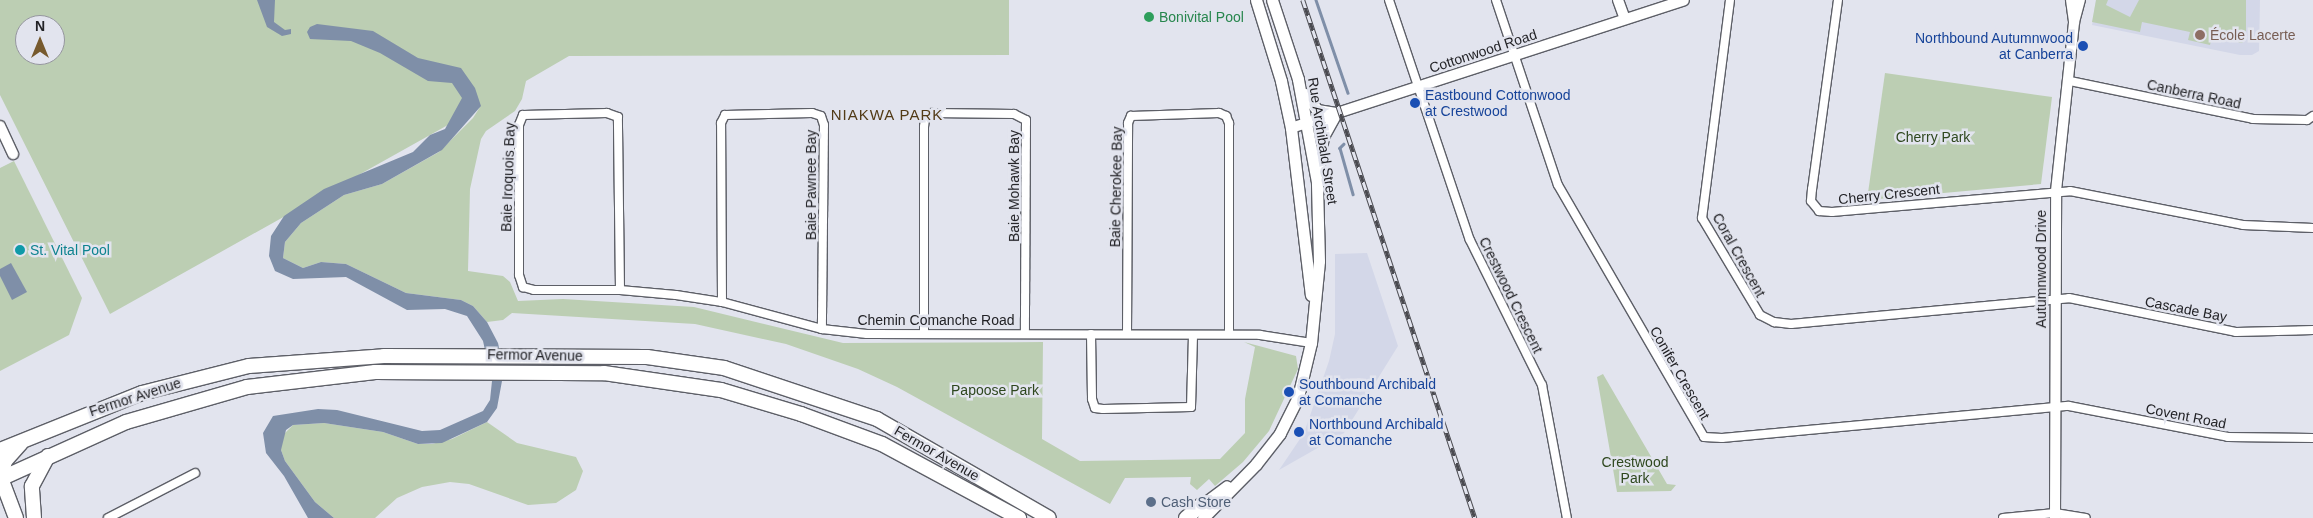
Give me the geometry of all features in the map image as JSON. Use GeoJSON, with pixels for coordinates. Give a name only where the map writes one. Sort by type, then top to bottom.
{"type":"FeatureCollection","features":[{"type":"Feature","properties":{"kind":"highway","name":"Fermor Avenue"},"geometry":{"type":"LineString","coordinates":[[0,450],[32,435],[142,393],[249,366],[302,360],[454,355],[647,357],[724,368],[782,384],[877,419],[1047,516]]}},
{"type":"Feature","properties":{"kind":"highway","name":"Fermor Avenue"},"geometry":{"type":"LineString","coordinates":[[0,479],[50,453],[126,422],[247,388],[375,372],[454,370],[540,371],[659,379],[721,390],[770,404],[882,444],[1019,518]]}},
{"type":"Feature","properties":{"kind":"highway"},"geometry":{"type":"LineString","coordinates":[[14,518],[0,479],[5,460],[32,435]]}},
{"type":"Feature","properties":{"kind":"highway"},"geometry":{"type":"LineString","coordinates":[[34,518],[32,486],[50,453]]}},
{"type":"Feature","properties":{"kind":"highway"},"geometry":{"type":"LineString","coordinates":[[1187,518],[1204,503]]}},
{"type":"Feature","properties":{"kind":"highway"},"geometry":{"type":"LineString","coordinates":[[0,510],[14,518]]}},
{"type":"Feature","properties":{"kind":"main road","name":"Rue Archibald Street"},"geometry":{"type":"LineString","coordinates":[[1256,0],[1281,81],[1291,128],[1313,321]]}},
{"type":"Feature","properties":{"kind":"main road","name":"Rue Archibald Street"},"geometry":{"type":"LineString","coordinates":[[1203,518],[1253,467],[1290,414],[1307,369],[1311,343],[1320,245],[1317,182],[1308,124],[1298,79],[1272,0]]}},
{"type":"Feature","properties":{"kind":"main road"},"geometry":{"type":"LineString","coordinates":[[1298,79],[1314,108],[1336,114],[1322,136],[1317,182]]}},
{"type":"Feature","properties":{"kind":"main road","name":"Rue Archibald Street"},"geometry":{"type":"LineString","coordinates":[[1204,503],[1253,467]]}},
{"type":"Feature","properties":{"kind":"street","name":"Crestwood Crescent"},"geometry":{"type":"LineString","coordinates":[[1389,0],[1470,240],[1542,385],[1567,518]]}},
{"type":"Feature","properties":{"kind":"street"},"geometry":{"type":"LineString","coordinates":[[1496,0],[1514,55]]}},
{"type":"Feature","properties":{"kind":"street"},"geometry":{"type":"LineString","coordinates":[[1618,0],[1625,19]]}},
{"type":"Feature","properties":{"kind":"street","name":"Cottonwood Road"},"geometry":{"type":"LineString","coordinates":[[1291,128],[1684,0]]}},
{"type":"Feature","properties":{"kind":"street","name":"Coral Crescent"},"geometry":{"type":"LineString","coordinates":[[1730,0],[1702,218],[1760,315],[1774,322],[1791,324],[2054,298]]}},
{"type":"Feature","properties":{"kind":"street","name":"Cherry Crescent"},"geometry":{"type":"LineString","coordinates":[[1838,0],[1812,189],[1811,201],[1819,211],[1832,212],[2056,191]]}},
{"type":"Feature","properties":{"kind":"street","name":"Autumnwood Drive"},"geometry":{"type":"LineString","coordinates":[[2071,0],[2074,22]]}},
{"type":"Feature","properties":{"kind":"street","name":"Autumnwood Drive"},"geometry":{"type":"LineString","coordinates":[[2055,515],[2054,298],[2056,191],[2070,81],[2074,22],[2080,0]]}},
{"type":"Feature","properties":{"kind":"street","name":"Conifer Crescent"},"geometry":{"type":"LineString","coordinates":[[1514,55],[1566,202],[1704,437],[1722,438],[2055,406]]}},
{"type":"Feature","properties":{"kind":"street","name":"Canberra Road"},"geometry":{"type":"LineString","coordinates":[[2070,81],[2253,119],[2307,120],[2313,116]]}},
{"type":"Feature","properties":{"kind":"street","name":"Baie Iroquois Bay"},"geometry":{"type":"LineString","coordinates":[[534,290],[523,287],[519,275],[520,118],[531,114],[607,113],[614,114],[620,123],[620,290]]}},
{"type":"Feature","properties":{"kind":"street","name":"Baie Pawnee Bay"},"geometry":{"type":"LineString","coordinates":[[722,302],[721,123],[725,115],[812,113],[821,116],[824,125],[822,329]]}},
{"type":"Feature","properties":{"kind":"street","name":"Baie Mohawk Bay"},"geometry":{"type":"LineString","coordinates":[[924,334],[924,126],[932,113],[1014,114],[1026,120],[1025,333]]}},
{"type":"Feature","properties":{"kind":"street","name":"Baie Cherokee Bay"},"geometry":{"type":"LineString","coordinates":[[1127,334],[1128,123],[1130,116],[1219,113],[1226,116],[1229,123],[1229,334]]}},
{"type":"Feature","properties":{"kind":"street"},"geometry":{"type":"LineString","coordinates":[[0,126],[12,154]]}},
{"type":"Feature","properties":{"kind":"street"},"geometry":{"type":"LineString","coordinates":[[2056,191],[2070,191],[2243,226],[2313,228]]}},
{"type":"Feature","properties":{"kind":"street","name":"Chemin Comanche Road"},"geometry":{"type":"LineString","coordinates":[[534,290],[620,290],[722,302],[822,329],[867,334],[1229,334],[1260,335],[1311,343]]}},
{"type":"Feature","properties":{"kind":"street","name":"Cascade Bay"},"geometry":{"type":"LineString","coordinates":[[2054,298],[2069,298],[2236,332],[2313,330]]}},
{"type":"Feature","properties":{"kind":"street"},"geometry":{"type":"LineString","coordinates":[[1091,334],[1092,399],[1095,408],[1103,409],[1191,407],[1193,335]]}},
{"type":"Feature","properties":{"kind":"street","name":"Covent Road"},"geometry":{"type":"LineString","coordinates":[[2055,406],[2070,406],[2228,437],[2313,438]]}},
{"type":"Feature","properties":{"kind":"street"},"geometry":{"type":"LineString","coordinates":[[108,518],[195,473]]}},
{"type":"Feature","properties":{"kind":"street"},"geometry":{"type":"LineString","coordinates":[[2003,518],[2055,515],[2086,518]]}},
{"type":"Feature","properties":{"kind":"shaded area","name":"École Lacerte"},"geometry":{"type":"Polygon","coordinates":[[[2096,0],[2260,0],[2259,51],[2252,55],[2240,55],[2092,25],[2096,0]]]}},
{"type":"Feature","properties":{"kind":"shaded area"},"geometry":{"type":"Polygon","coordinates":[[[1367,253],[1398,346],[1344,433],[1279,470],[1304,433],[1329,361],[1335,334],[1335,254],[1367,253]]]}},
{"type":"Feature","properties":{"kind":"green space","name":"Papoose Park"},"geometry":{"type":"Polygon","coordinates":[[[0,0],[1009,0],[1009,55],[569,56],[526,81],[522,99],[515,111],[486,131],[481,139],[470,189],[468,271],[503,276],[510,282],[518,301],[563,299],[694,307],[843,343],[1043,342],[1042,439],[1080,461],[1220,459],[1245,433],[1245,399],[1255,347],[1244,342],[1296,356],[1298,369],[1269,431],[1243,462],[1215,486],[1209,479],[1197,490],[1190,484],[1191,477],[1125,478],[1110,504],[897,387],[858,369],[786,344],[695,324],[512,313],[503,320],[487,322],[473,306],[461,300],[406,293],[346,264],[321,262],[303,268],[283,258],[285,242],[301,223],[344,195],[382,184],[439,152],[473,118],[480,107],[110,314],[0,95],[0,0]]]}},
{"type":"Feature","properties":{"kind":"green space","name":"École Lacerte"},"geometry":{"type":"Polygon","coordinates":[[[2096,0],[2108,0],[2106,5],[2130,17],[2139,0],[2246,0],[2246,38],[2242,43],[2212,36],[2210,45],[2188,40],[2190,32],[2142,22],[2140,32],[2092,22],[2096,0]]]}},
{"type":"Feature","properties":{"kind":"green space","name":"Cherry Park"},"geometry":{"type":"Polygon","coordinates":[[[1885,73],[2052,97],[2041,184],[1867,200],[1885,73]]]}},
{"type":"Feature","properties":{"kind":"green space"},"geometry":{"type":"Polygon","coordinates":[[[14,161],[82,298],[69,335],[0,371],[0,168],[14,161]]]}},
{"type":"Feature","properties":{"kind":"green space","name":"Crestwood Park"},"geometry":{"type":"Polygon","coordinates":[[[1603,374],[1667,484],[1676,485],[1671,491],[1617,492],[1597,377],[1603,374]]]}},
{"type":"Feature","properties":{"kind":"green space"},"geometry":{"type":"Polygon","coordinates":[[[487,422],[517,443],[576,457],[583,471],[576,490],[556,503],[528,505],[469,484],[450,482],[422,487],[397,498],[375,518],[334,518],[315,502],[285,461],[281,450],[281,437],[293,425],[324,423],[383,432],[418,444],[432,444],[452,439],[487,422]]]}},
{"type":"Feature","properties":{"kind":"water"},"geometry":{"type":"Polygon","coordinates":[[[257,0],[275,0],[274,22],[285,30],[291,29],[291,34],[282,36],[267,27],[257,0]]]}},
{"type":"Feature","properties":{"kind":"water"},"geometry":{"type":"Polygon","coordinates":[[[317,24],[373,31],[418,58],[461,68],[475,88],[481,106],[442,150],[382,184],[344,195],[301,223],[285,242],[283,258],[303,268],[321,262],[346,264],[406,293],[461,300],[473,306],[487,322],[498,343],[502,361],[502,381],[497,408],[487,422],[442,443],[418,444],[383,432],[324,423],[293,425],[286,430],[281,450],[285,461],[315,502],[334,518],[308,518],[284,476],[266,453],[263,433],[273,416],[318,409],[337,410],[422,431],[440,430],[483,411],[490,400],[492,381],[483,341],[467,316],[445,309],[407,310],[346,277],[293,279],[275,271],[269,256],[271,236],[284,216],[324,189],[413,152],[430,135],[445,129],[462,98],[452,83],[428,81],[380,53],[351,41],[310,39],[307,32],[310,27],[317,24]]]}},
{"type":"Feature","properties":{"kind":"water"},"geometry":{"type":"Polygon","coordinates":[[[11,263],[27,292],[12,300],[0,276],[0,269],[11,263]]]}},
{"type":"Feature","properties":{"kind":"waterway"},"geometry":{"type":"LineString","coordinates":[[1316,0],[1348,93]]}},
{"type":"Feature","properties":{"kind":"waterway"},"geometry":{"type":"LineString","coordinates":[[1344,144],[1340,148],[1353,194]]}},
{"type":"Feature","properties":{"kind":"railway"},"geometry":{"type":"LineString","coordinates":[[1303,0],[1475,518]]}},
{"type":"Feature","properties":{"kind":"place","name":"Bonivital Pool"},"geometry":{"type":"Point","coordinates":[1149,17]}},
{"type":"Feature","properties":{"kind":"place","name":"École Lacerte"},"geometry":{"type":"Point","coordinates":[2200,35]}},
{"type":"Feature","properties":{"kind":"place","name":"Northbound Autumnwood at Canberra"},"geometry":{"type":"Point","coordinates":[2083,46]}},
{"type":"Feature","properties":{"kind":"place","name":"Eastbound Cottonwood at Crestwood"},"geometry":{"type":"Point","coordinates":[1415,103]}},
{"type":"Feature","properties":{"kind":"place","name":"St. Vital Pool"},"geometry":{"type":"Point","coordinates":[20,250]}},
{"type":"Feature","properties":{"kind":"place","name":"Southbound Archibald at Comanche"},"geometry":{"type":"Point","coordinates":[1289,392]}},
{"type":"Feature","properties":{"kind":"place","name":"Northbound Archibald at Comanche"},"geometry":{"type":"Point","coordinates":[1299,432]}},
{"type":"Feature","properties":{"kind":"place","name":"Cash Store"},"geometry":{"type":"Point","coordinates":[1151,502]}},
{"type":"Feature","properties":{"kind":"district","name":"NIAKWA PARK"},"geometry":{"type":"Point","coordinates":[887,115]}}]}
